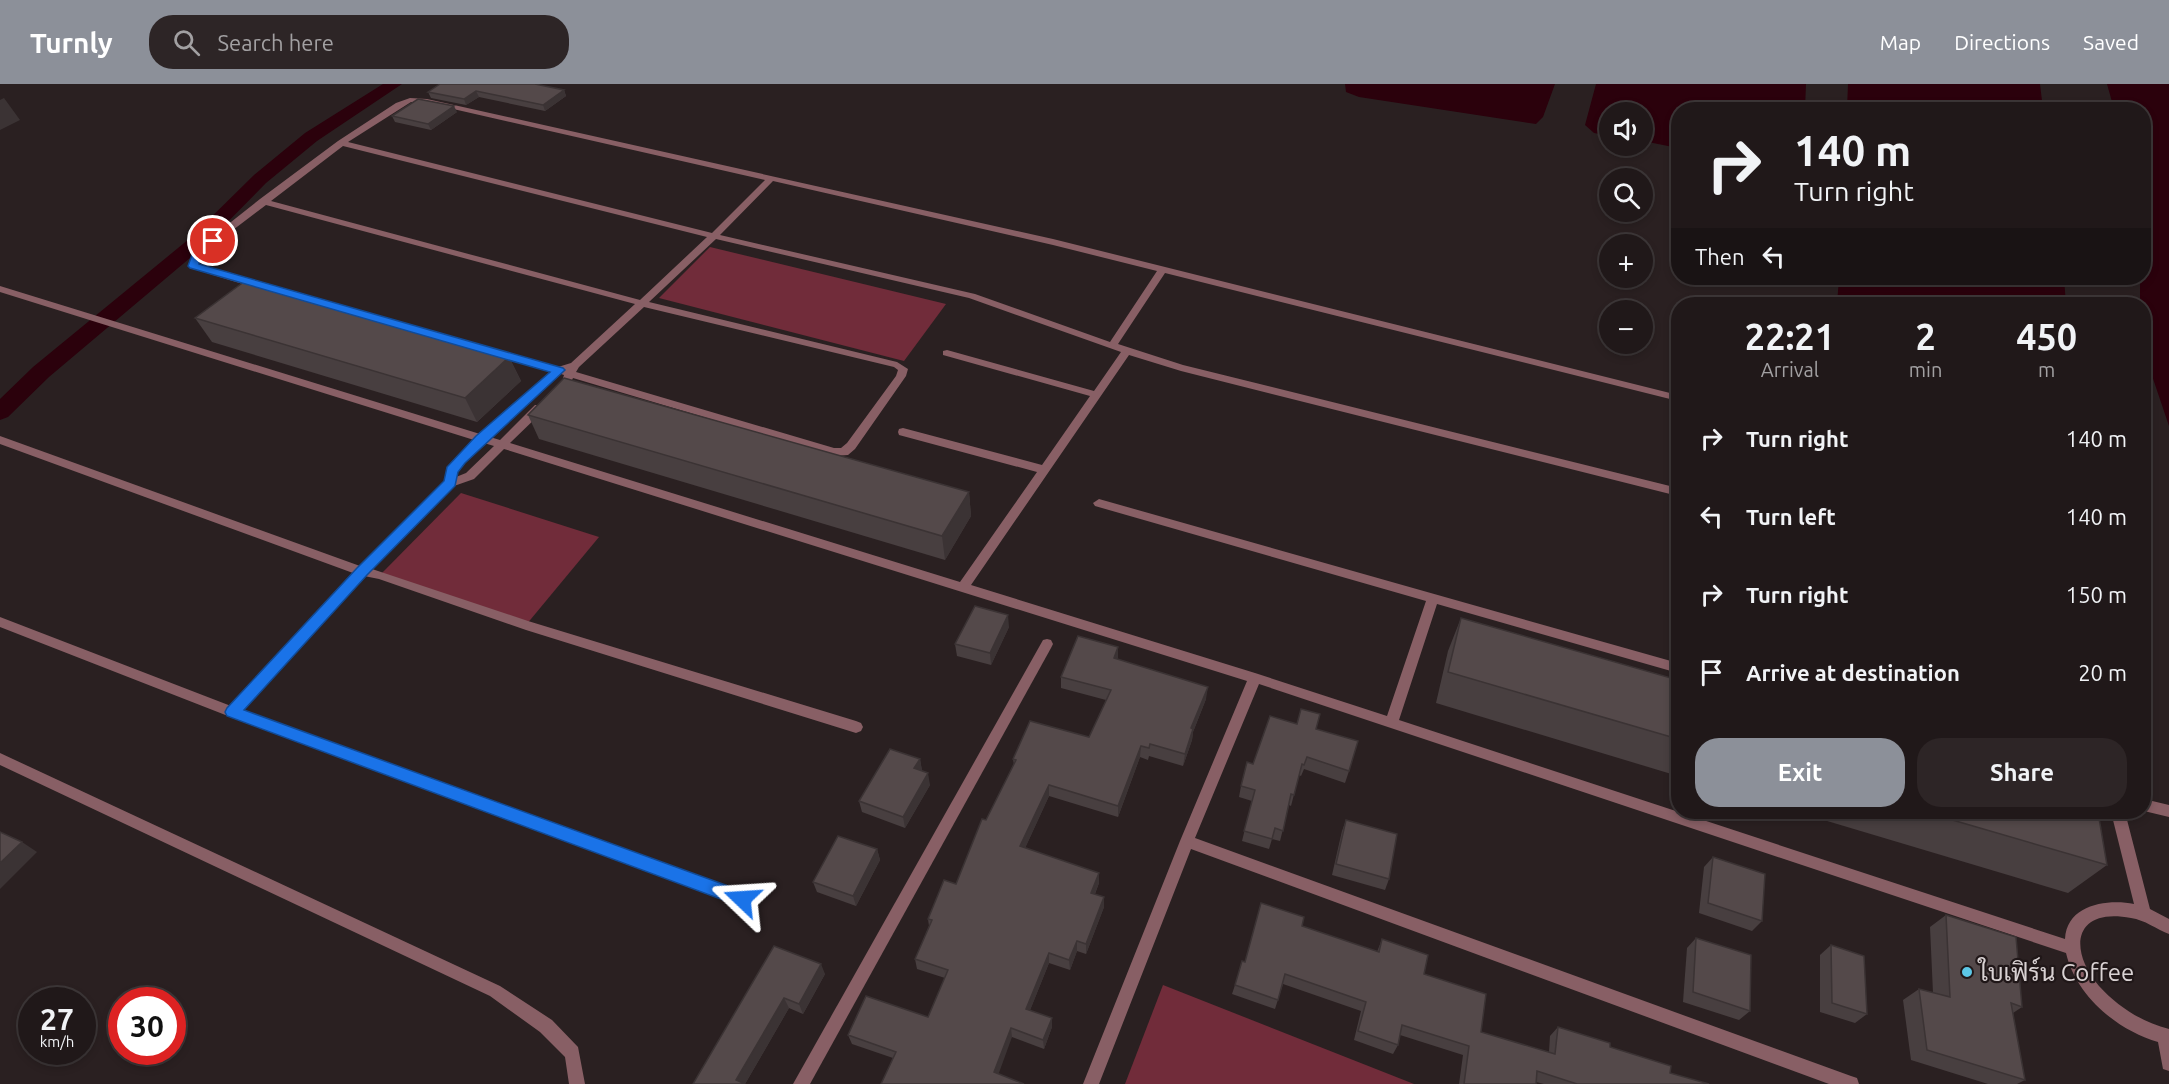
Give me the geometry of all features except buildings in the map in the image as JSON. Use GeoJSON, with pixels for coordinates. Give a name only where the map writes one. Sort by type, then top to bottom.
{"type":"FeatureCollection","features":[{"type":"Feature","properties":{"kind":"street"},"geometry":{"type":"LineString","coordinates":[[266,287],[193,266],[196,254],[341,143],[399,105],[410,100],[427,101],[1053,242],[1671,396]]}},
{"type":"Feature","properties":{"kind":"street"},"geometry":{"type":"LineString","coordinates":[[341,143],[714,236],[972,296],[1127,351],[1224,379],[1671,490]]}},
{"type":"Feature","properties":{"kind":"street"},"geometry":{"type":"LineString","coordinates":[[233,712],[362,572],[450,483],[470,476],[641,303],[714,236],[771,178]]}},
{"type":"Feature","properties":{"kind":"street"},"geometry":{"type":"LineString","coordinates":[[264,201],[641,303],[897,365],[903,369],[902,376],[851,446],[844,452],[834,452],[574,370],[559,370],[333,306]]}},
{"type":"Feature","properties":{"kind":"street"},"geometry":{"type":"LineString","coordinates":[[1113,345],[1162,270]]}},
{"type":"Feature","properties":{"kind":"street"},"geometry":{"type":"LineString","coordinates":[[0,289],[1255,678],[1671,816]]}},
{"type":"Feature","properties":{"kind":"street"},"geometry":{"type":"LineString","coordinates":[[962,588],[1127,351]]}},
{"type":"Feature","properties":{"kind":"street"},"geometry":{"type":"LineString","coordinates":[[947,353],[1097,395]]}},
{"type":"Feature","properties":{"kind":"street"},"geometry":{"type":"LineString","coordinates":[[450,483],[452,470],[481,439],[559,370]]}},
{"type":"Feature","properties":{"kind":"street"},"geometry":{"type":"LineString","coordinates":[[903,432],[1044,470]]}},
{"type":"Feature","properties":{"kind":"street"},"geometry":{"type":"LineString","coordinates":[[0,440],[362,572],[380,575],[526,625],[856,727]]}},
{"type":"Feature","properties":{"kind":"street"},"geometry":{"type":"LineString","coordinates":[[1100,503],[1671,666]]}},
{"type":"Feature","properties":{"kind":"street"},"geometry":{"type":"LineString","coordinates":[[1391,723],[1433,598]]}},
{"type":"Feature","properties":{"kind":"street"},"geometry":{"type":"LineString","coordinates":[[0,622],[233,712],[742,899]]}},
{"type":"Feature","properties":{"kind":"street"},"geometry":{"type":"LineString","coordinates":[[801,1084],[1047,644]]}},
{"type":"Feature","properties":{"kind":"street"},"geometry":{"type":"LineString","coordinates":[[1091,1084],[1186,841],[1255,678]]}},
{"type":"Feature","properties":{"kind":"street"},"geometry":{"type":"LineString","coordinates":[[0,759],[495,991],[546,1026],[572,1053],[577,1084]]}},
{"type":"Feature","properties":{"kind":"street"},"geometry":{"type":"LineString","coordinates":[[2151,807],[2169,811]]}},
{"type":"Feature","properties":{"kind":"street"},"geometry":{"type":"LineString","coordinates":[[1682,819],[2072,948]]}},
{"type":"Feature","properties":{"kind":"street"},"geometry":{"type":"LineString","coordinates":[[2120,819],[2144,914]]}},
{"type":"Feature","properties":{"kind":"street"},"geometry":{"type":"LineString","coordinates":[[1186,841],[1851,1084]]}},
{"type":"Feature","properties":{"kind":"street"},"geometry":{"type":"LineString","coordinates":[[2169,927],[2144,914],[2120,909],[2099,909],[2083,916],[2073,930],[2072,948],[2078,968],[2093,990],[2114,1010],[2138,1026],[2167,1036],[2169,1063]]}},
{"type":"Feature","properties":{"kind":"shaded area"},"geometry":{"type":"Polygon","coordinates":[[[1345,84],[1555,84],[1543,117],[1536,124],[1359,97],[1346,92],[1345,84]]]}},
{"type":"Feature","properties":{"kind":"shaded area"},"geometry":{"type":"Polygon","coordinates":[[[1596,84],[1806,84],[1805,102],[1671,102],[1671,147],[1653,143],[1653,102],[1599,102],[1599,134],[1594,133],[1585,125],[1596,84]]]}},
{"type":"Feature","properties":{"kind":"shaded area"},"geometry":{"type":"Polygon","coordinates":[[[1848,84],[2040,84],[2042,102],[1847,102],[1848,84]]]}},
{"type":"Feature","properties":{"kind":"shaded area"},"geometry":{"type":"Polygon","coordinates":[[[2107,84],[2169,84],[2169,426],[2151,373],[2151,297],[2140,297],[2140,285],[2151,285],[2151,102],[2112,102],[2107,84]]]}},
{"type":"Feature","properties":{"kind":"shaded area"},"geometry":{"type":"Polygon","coordinates":[[[710,247],[946,304],[904,361],[659,298],[710,247]]]}},
{"type":"Feature","properties":{"kind":"shaded area"},"geometry":{"type":"Polygon","coordinates":[[[1838,285],[2065,285],[2065,297],[1838,297],[1838,285]]]}},
{"type":"Feature","properties":{"kind":"shaded area"},"geometry":{"type":"Polygon","coordinates":[[[461,493],[599,537],[526,625],[380,575],[461,493]]]}},
{"type":"Feature","properties":{"kind":"shaded area"},"geometry":{"type":"Polygon","coordinates":[[[1163,985],[1414,1084],[1125,1084],[1163,985]]]}},
{"type":"Feature","properties":{"kind":"waterway"},"geometry":{"type":"LineString","coordinates":[[0,412],[41,372],[196,243],[260,179],[311,137],[394,84]]}},
{"type":"Feature","properties":{"kind":"place","name":"ใบเฟิร์น Coffee"},"geometry":{"type":"Point","coordinates":[1967,972]}},
{"type":"Feature","properties":{"kind":"route"},"geometry":{"type":"LineString","coordinates":[[213,241],[196,254],[193,266],[559,370],[481,439],[452,470],[450,483],[362,572],[233,712],[742,899]]}}]}
